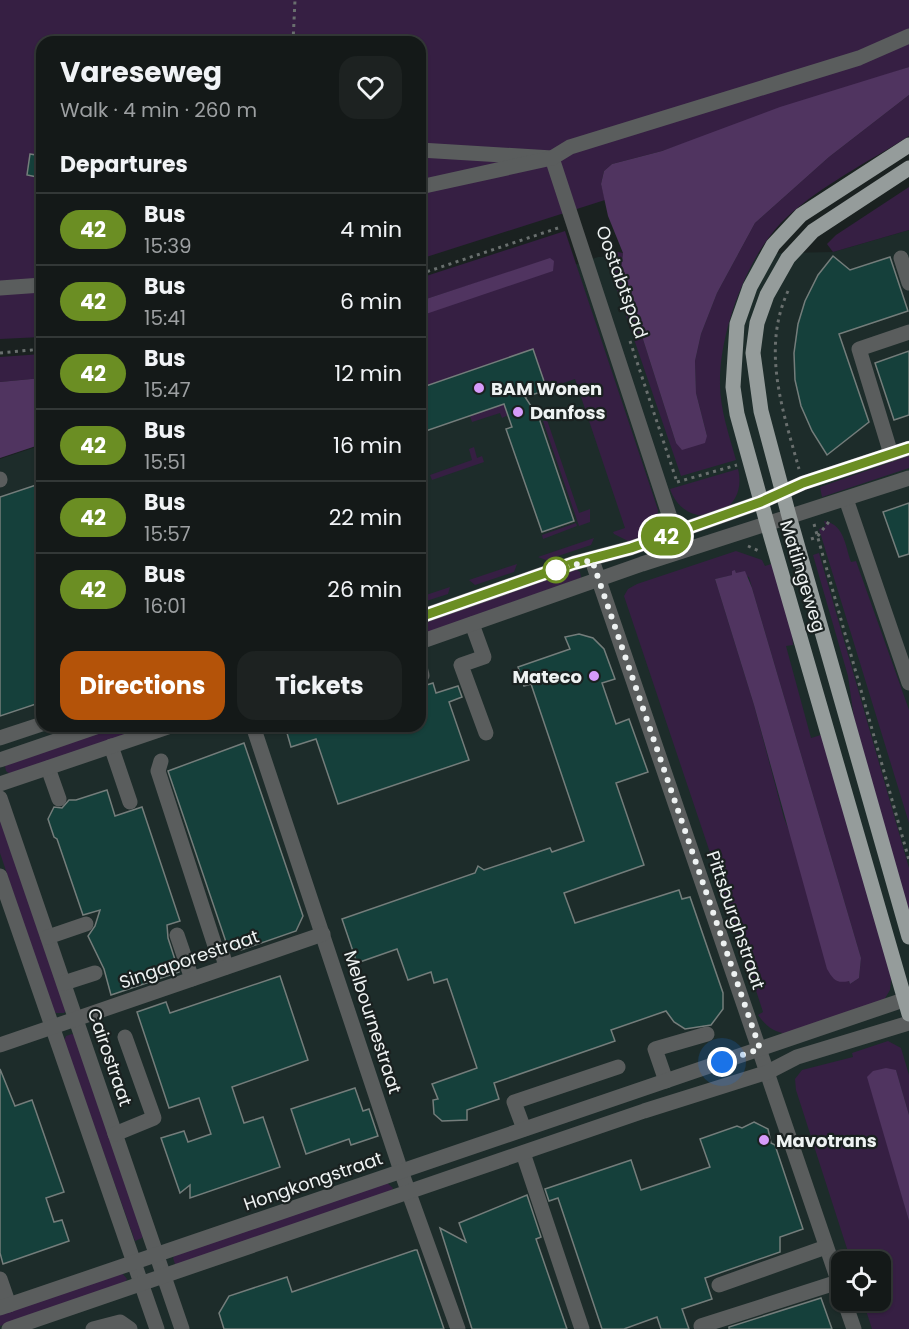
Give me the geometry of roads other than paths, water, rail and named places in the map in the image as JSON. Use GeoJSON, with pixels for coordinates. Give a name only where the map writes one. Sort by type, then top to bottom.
{"type":"FeatureCollection","features":[{"type":"Feature","properties":{"kind":"main road","name":"Matlingeweg"},"geometry":{"type":"LineString","coordinates":[[908,1004],[761,502],[733,387],[737,324],[750,287],[773,245],[801,215],[909,145]]}},
{"type":"Feature","properties":{"kind":"main road","name":"Matlingeweg"},"geometry":{"type":"LineString","coordinates":[[909,168],[813,231],[788,258],[767,295],[758,323],[753,353],[761,411],[789,516],[909,937]]}},
{"type":"Feature","properties":{"kind":"street"},"geometry":{"type":"LineString","coordinates":[[426,186],[552,158],[570,147],[859,58],[909,36]]}},
{"type":"Feature","properties":{"kind":"street"},"geometry":{"type":"LineString","coordinates":[[426,150],[552,158]]}},
{"type":"Feature","properties":{"kind":"street"},"geometry":{"type":"LineString","coordinates":[[552,158],[681,551]]}},
{"type":"Feature","properties":{"kind":"street"},"geometry":{"type":"LineString","coordinates":[[901,258],[909,283]]}},
{"type":"Feature","properties":{"kind":"street"},"geometry":{"type":"LineString","coordinates":[[0,288],[36,285]]}},
{"type":"Feature","properties":{"kind":"street"},"geometry":{"type":"LineString","coordinates":[[891,454],[859,349],[909,332]]}},
{"type":"Feature","properties":{"kind":"street"},"geometry":{"type":"LineString","coordinates":[[426,614],[574,563],[592,560],[675,533],[909,448]]}},
{"type":"Feature","properties":{"kind":"street"},"geometry":{"type":"LineString","coordinates":[[426,640],[681,551],[909,478]]}},
{"type":"Feature","properties":{"kind":"street"},"geometry":{"type":"LineString","coordinates":[[846,499],[905,655],[909,683]]}},
{"type":"Feature","properties":{"kind":"street","name":"Pittsburghstraat"},"geometry":{"type":"LineString","coordinates":[[592,560],[831,1261]]}},
{"type":"Feature","properties":{"kind":"street"},"geometry":{"type":"LineString","coordinates":[[472,624],[484,657],[461,664],[486,733]]}},
{"type":"Feature","properties":{"kind":"street"},"geometry":{"type":"LineString","coordinates":[[0,738],[36,726]]}},
{"type":"Feature","properties":{"kind":"street"},"geometry":{"type":"LineString","coordinates":[[0,760],[82,732]]}},
{"type":"Feature","properties":{"kind":"street"},"geometry":{"type":"LineString","coordinates":[[0,784],[153,732]]}},
{"type":"Feature","properties":{"kind":"street","name":"Melbournestraat"},"geometry":{"type":"LineString","coordinates":[[255,732],[401,1171],[458,1329]]}},
{"type":"Feature","properties":{"kind":"street"},"geometry":{"type":"LineString","coordinates":[[111,746],[130,802]]}},
{"type":"Feature","properties":{"kind":"street"},"geometry":{"type":"LineString","coordinates":[[161,761],[158,771],[216,949],[223,956],[226,967]]}},
{"type":"Feature","properties":{"kind":"street"},"geometry":{"type":"LineString","coordinates":[[48,768],[59,799]]}},
{"type":"Feature","properties":{"kind":"street","name":"Cairostraat"},"geometry":{"type":"LineString","coordinates":[[0,798],[182,1329]]}},
{"type":"Feature","properties":{"kind":"street"},"geometry":{"type":"LineString","coordinates":[[0,876],[157,1329]]}},
{"type":"Feature","properties":{"kind":"street"},"geometry":{"type":"LineString","coordinates":[[48,938],[86,924]]}},
{"type":"Feature","properties":{"kind":"street","name":"Singaporestraat"},"geometry":{"type":"LineString","coordinates":[[0,1045],[323,934]]}},
{"type":"Feature","properties":{"kind":"street"},"geometry":{"type":"LineString","coordinates":[[177,935],[192,979]]}},
{"type":"Feature","properties":{"kind":"street"},"geometry":{"type":"LineString","coordinates":[[64,983],[94,973]]}},
{"type":"Feature","properties":{"kind":"street","name":"Hongkongstraat"},"geometry":{"type":"LineString","coordinates":[[4,1306],[760,1049],[908,1004]]}},
{"type":"Feature","properties":{"kind":"street"},"geometry":{"type":"LineString","coordinates":[[16,1328],[644,1111],[768,1072],[796,1057],[909,1023]]}},
{"type":"Feature","properties":{"kind":"street"},"geometry":{"type":"LineString","coordinates":[[666,1081],[655,1049],[707,1035]]}},
{"type":"Feature","properties":{"kind":"street"},"geometry":{"type":"LineString","coordinates":[[116,1134],[154,1118],[125,1036]]}},
{"type":"Feature","properties":{"kind":"street"},"geometry":{"type":"LineString","coordinates":[[524,1129],[514,1101],[618,1067]]}},
{"type":"Feature","properties":{"kind":"street"},"geometry":{"type":"LineString","coordinates":[[638,1090],[644,1111]]}},
{"type":"Feature","properties":{"kind":"street"},"geometry":{"type":"LineString","coordinates":[[523,1153],[582,1329]]}},
{"type":"Feature","properties":{"kind":"street"},"geometry":{"type":"LineString","coordinates":[[719,1285],[826,1247]]}},
{"type":"Feature","properties":{"kind":"street"},"geometry":{"type":"LineString","coordinates":[[0,1279],[4,1306]]}},
{"type":"Feature","properties":{"kind":"street"},"geometry":{"type":"LineString","coordinates":[[700,1326],[831,1290]]}},
{"type":"Feature","properties":{"kind":"street"},"geometry":{"type":"LineString","coordinates":[[102,1297],[110,1323]]}},
{"type":"Feature","properties":{"kind":"street"},"geometry":{"type":"LineString","coordinates":[[848,1311],[854,1329]]}},
{"type":"Feature","properties":{"kind":"street"},"geometry":{"type":"LineString","coordinates":[[93,1329],[120,1322],[130,1329]]}},
{"type":"Feature","properties":{"kind":"place","name":"BAM Wonen"},"geometry":{"type":"Point","coordinates":[479,388]}},
{"type":"Feature","properties":{"kind":"place","name":"Danfoss"},"geometry":{"type":"Point","coordinates":[518,412]}},
{"type":"Feature","properties":{"kind":"place","name":"Mateco"},"geometry":{"type":"Point","coordinates":[594,676]}},
{"type":"Feature","properties":{"kind":"place","name":"Mavotrans"},"geometry":{"type":"Point","coordinates":[764,1140]}}]}
